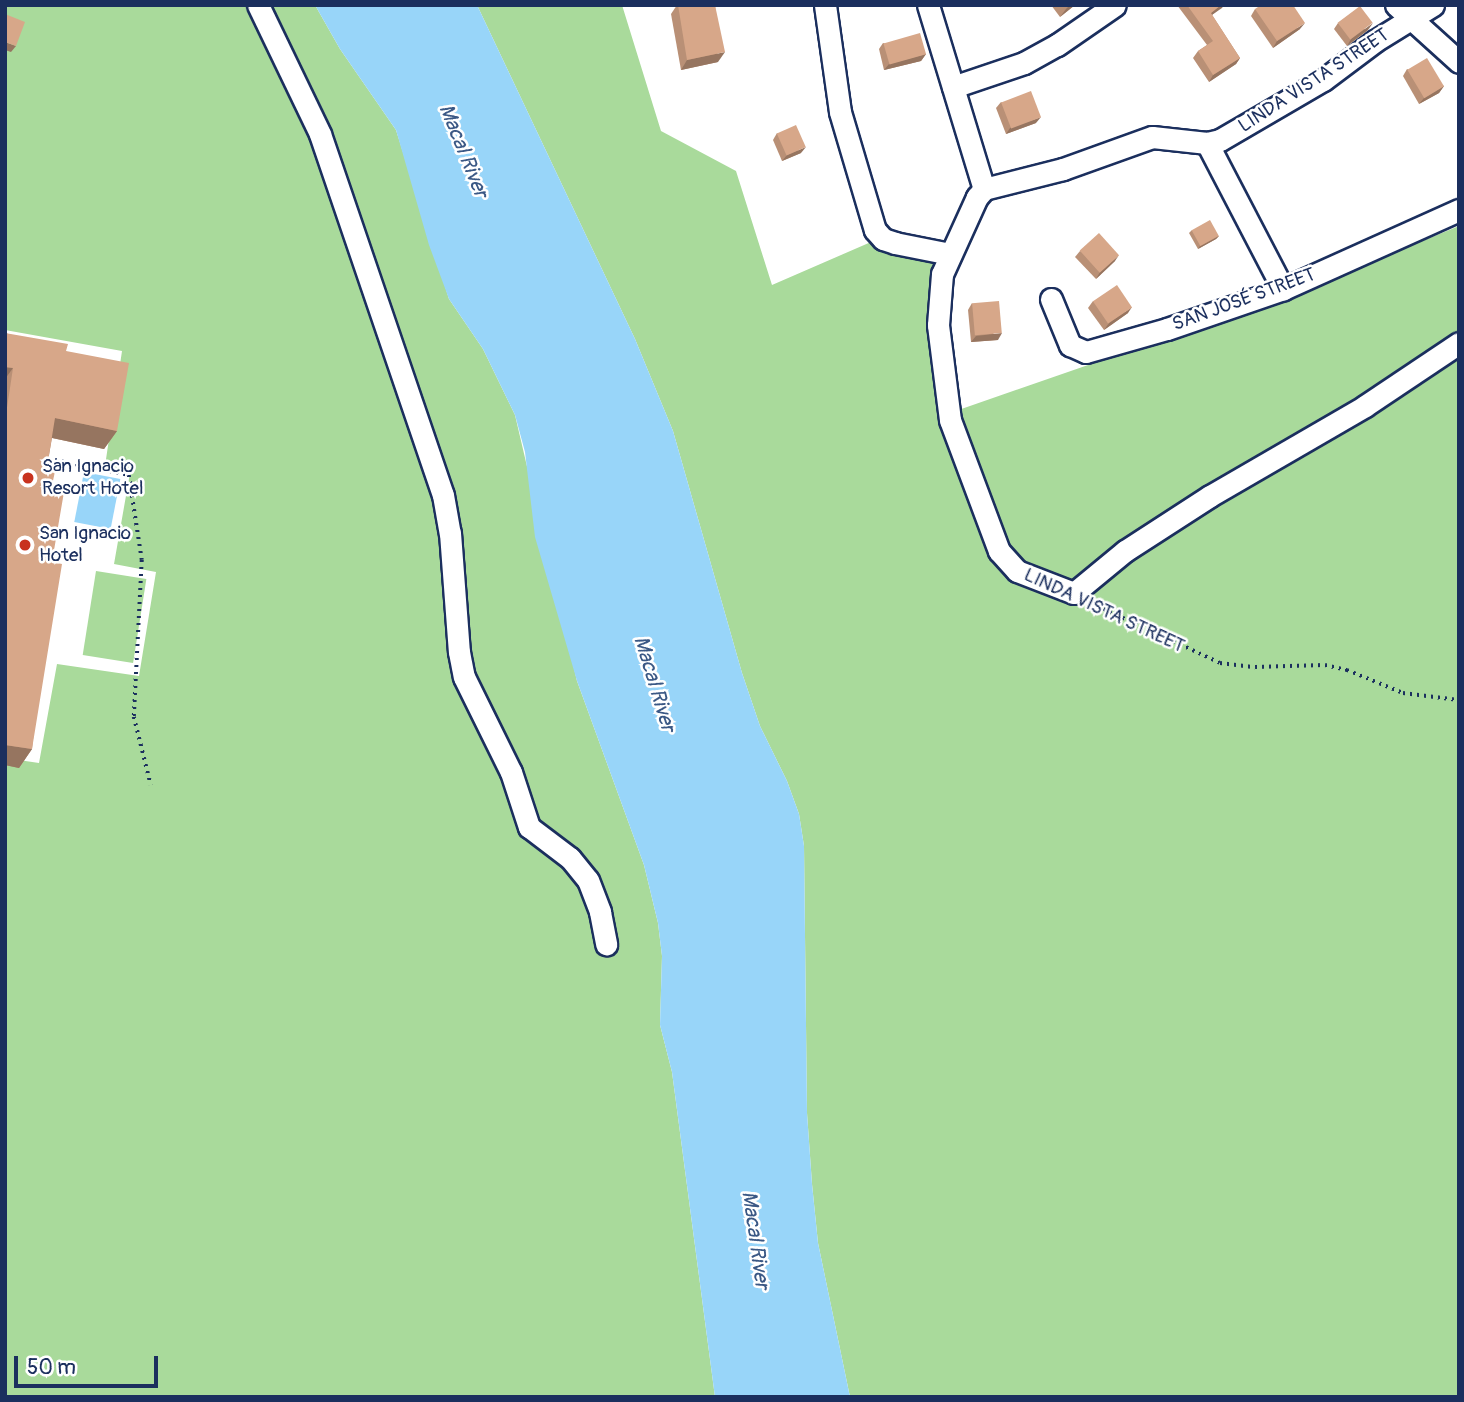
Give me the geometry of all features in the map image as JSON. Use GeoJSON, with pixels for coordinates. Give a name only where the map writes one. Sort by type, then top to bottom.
{"type":"FeatureCollection","features":[{"type":"Feature","properties":{"kind":"street"},"geometry":{"type":"LineString","coordinates":[[258,5],[320,134],[443,495],[450,533],[458,652],[464,677],[511,772],[529,827],[570,858],[588,880],[600,912],[606,944]]}},
{"type":"Feature","properties":{"kind":"street"},"geometry":{"type":"LineString","coordinates":[[825,5],[840,112],[875,230],[883,239],[950,254]]}},
{"type":"Feature","properties":{"kind":"street"},"geometry":{"type":"LineString","coordinates":[[928,5],[984,189]]}},
{"type":"Feature","properties":{"kind":"street"},"geometry":{"type":"LineString","coordinates":[[953,87],[1024,63],[1057,45],[1115,5]]}},
{"type":"Feature","properties":{"kind":"street","name":"LINDA VISTA STREET"},"geometry":{"type":"LineString","coordinates":[[1074,593],[1026,575],[1006,562],[969,476],[950,420],[941,369],[939,298],[950,254],[984,189],[1062,169],[1152,137],[1207,143],[1234,133],[1323,80],[1403,12],[1433,5]]}},
{"type":"Feature","properties":{"kind":"street"},"geometry":{"type":"LineString","coordinates":[[1403,12],[1459,62]]}},
{"type":"Feature","properties":{"kind":"street"},"geometry":{"type":"LineString","coordinates":[[1207,143],[1283,289]]}},
{"type":"Feature","properties":{"kind":"street","name":"SAN JOSÉ STREET"},"geometry":{"type":"LineString","coordinates":[[1051,299],[1070,345],[1086,352],[1167,329],[1283,289],[1459,210]]}},
{"type":"Feature","properties":{"kind":"street"},"geometry":{"type":"LineString","coordinates":[[1074,593],[1125,551],[1210,496],[1365,406],[1459,343]]}},
{"type":"Feature","properties":{"kind":"path"},"geometry":{"type":"LineString","coordinates":[[55,460],[129,475],[142,559],[134,717],[150,785]]}},
{"type":"Feature","properties":{"kind":"path","name":"LINDA VISTA STREET"},"geometry":{"type":"LineString","coordinates":[[1074,593],[1121,619],[1220,663],[1255,667],[1325,665],[1347,670],[1403,693],[1459,700]]}},
{"type":"Feature","properties":{"kind":"green space"},"geometry":{"type":"Polygon","coordinates":[[[5,5],[315,5],[340,49],[396,130],[449,299],[483,349],[515,415],[577,681],[644,865],[658,923],[662,956],[660,1025],[672,1072],[715,1397],[5,1397],[5,758],[39,763],[57,664],[139,676],[156,572],[114,564],[130,473],[105,466],[122,351],[5,330],[5,5]]]}},
{"type":"Feature","properties":{"kind":"green space"},"geometry":{"type":"Polygon","coordinates":[[[477,5],[622,5],[661,131],[736,171],[772,285],[871,242],[938,262],[947,414],[1290,295],[1459,226],[1459,1397],[850,1397],[818,1243],[812,1184],[807,1113],[804,846],[799,814],[787,781],[760,726],[742,673],[673,431],[635,339],[477,5]]]}},
{"type":"Feature","properties":{"kind":"green space"},"geometry":{"type":"Polygon","coordinates":[[[96,571],[146,579],[133,663],[83,655],[96,571]]]}},
{"type":"Feature","properties":{"kind":"water","name":"Macal River"},"geometry":{"type":"Polygon","coordinates":[[[315,5],[477,5],[635,339],[673,431],[742,673],[760,726],[787,781],[799,814],[804,846],[807,1113],[812,1184],[818,1243],[850,1397],[715,1397],[672,1072],[660,1025],[662,956],[658,923],[644,865],[577,681],[535,537],[525,452],[515,415],[483,349],[449,299],[429,245],[396,130],[340,49],[315,5]]]}},
{"type":"Feature","properties":{"kind":"water"},"geometry":{"type":"Polygon","coordinates":[[[84,472],[120,479],[111,529],[74,522],[84,472]]]}},
{"type":"Feature","properties":{"kind":"building"},"geometry":{"type":"Polygon","coordinates":[[[678,5],[715,5],[725,52],[687,60],[678,5]]]}},
{"type":"Feature","properties":{"kind":"building"},"geometry":{"type":"Polygon","coordinates":[[[1187,5],[1221,5],[1211,13],[1240,58],[1213,75],[1198,51],[1213,41],[1187,5]]]}},
{"type":"Feature","properties":{"kind":"building"},"geometry":{"type":"Polygon","coordinates":[[[1261,5],[1293,5],[1305,23],[1277,41],[1255,9],[1261,5]]]}},
{"type":"Feature","properties":{"kind":"building"},"geometry":{"type":"Polygon","coordinates":[[[1360,6],[1373,23],[1350,40],[1338,23],[1360,6]]]}},
{"type":"Feature","properties":{"kind":"building"},"geometry":{"type":"Polygon","coordinates":[[[5,14],[25,22],[16,46],[5,42],[5,14]]]}},
{"type":"Feature","properties":{"kind":"building"},"geometry":{"type":"Polygon","coordinates":[[[920,33],[926,54],[890,65],[883,43],[920,33]]]}},
{"type":"Feature","properties":{"kind":"building"},"geometry":{"type":"Polygon","coordinates":[[[1427,58],[1444,86],[1424,98],[1407,70],[1427,58]]]}},
{"type":"Feature","properties":{"kind":"building"},"geometry":{"type":"Polygon","coordinates":[[[1031,91],[1041,117],[1011,129],[1001,102],[1031,91]]]}},
{"type":"Feature","properties":{"kind":"building"},"geometry":{"type":"Polygon","coordinates":[[[796,125],[806,147],[787,155],[777,134],[796,125]]]}},
{"type":"Feature","properties":{"kind":"building"},"geometry":{"type":"Polygon","coordinates":[[[1210,220],[1219,236],[1200,246],[1192,230],[1210,220]]]}},
{"type":"Feature","properties":{"kind":"building"},"geometry":{"type":"Polygon","coordinates":[[[1099,233],[1119,255],[1100,273],[1080,250],[1099,233]]]}},
{"type":"Feature","properties":{"kind":"building"},"geometry":{"type":"Polygon","coordinates":[[[1117,285],[1132,307],[1108,324],[1093,301],[1117,285]]]}},
{"type":"Feature","properties":{"kind":"building"},"geometry":{"type":"Polygon","coordinates":[[[999,301],[1002,333],[975,335],[972,303],[999,301]]]}},
{"type":"Feature","properties":{"kind":"building","name":"San Ignacio Hotel"},"geometry":{"type":"Polygon","coordinates":[[[5,333],[68,344],[66,351],[129,363],[117,431],[55,418],[48,461],[57,462],[51,490],[64,492],[52,562],[62,564],[32,749],[5,745],[5,421],[13,368],[5,367],[5,333]]]}},
{"type":"Feature","properties":{"kind":"place","name":"San Ignacio Resort Hotel"},"geometry":{"type":"Point","coordinates":[28,478]}},
{"type":"Feature","properties":{"kind":"place","name":"San Ignacio Hotel"},"geometry":{"type":"Point","coordinates":[25,545]}}]}
